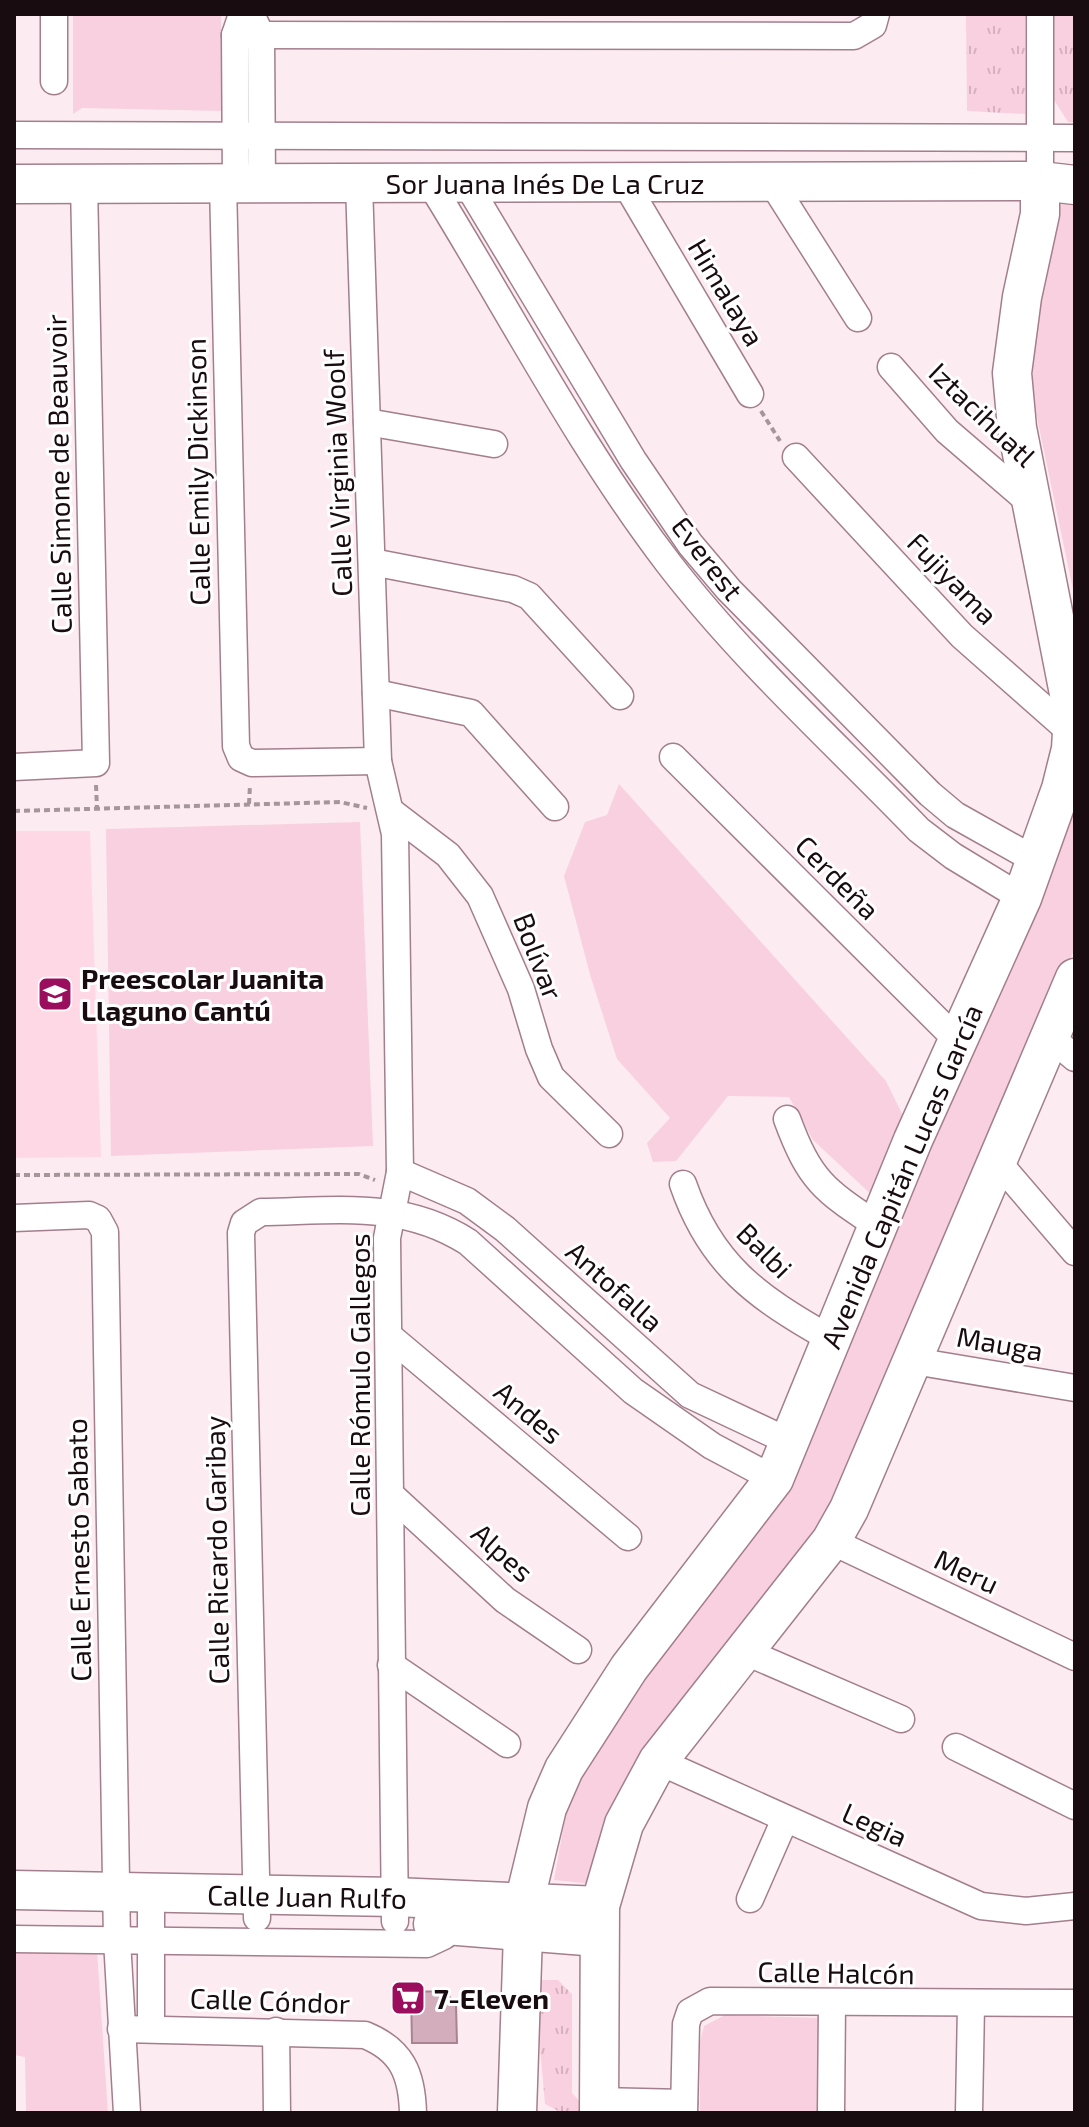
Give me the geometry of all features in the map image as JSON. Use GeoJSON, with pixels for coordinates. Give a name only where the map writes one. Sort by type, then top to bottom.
{"type":"FeatureCollection","features":[{"type":"Feature","properties":{"kind":"street"},"geometry":{"type":"LineString","coordinates":[[54,14],[54,81]]}},
{"type":"Feature","properties":{"kind":"street"},"geometry":{"type":"LineString","coordinates":[[249,136],[238,24],[718,25],[854,36],[873,25],[876,14]]}},
{"type":"Feature","properties":{"kind":"street"},"geometry":{"type":"LineString","coordinates":[[1040,14],[1041,138],[1058,183]]}},
{"type":"Feature","properties":{"kind":"street"},"geometry":{"type":"LineString","coordinates":[[249,136],[256,24]]}},
{"type":"Feature","properties":{"kind":"street","name":"Sor Juana Inés De La Cruz"},"geometry":{"type":"LineString","coordinates":[[14,135],[1075,138]]}},
{"type":"Feature","properties":{"kind":"street","name":"Calle Emily Dickinson"},"geometry":{"type":"LineString","coordinates":[[249,136],[240,184],[236,746],[241,758],[252,763],[378,761]]}},
{"type":"Feature","properties":{"kind":"street","name":"Sor Juana Inés De La Cruz"},"geometry":{"type":"LineString","coordinates":[[14,184],[624,181],[1058,183]]}},
{"type":"Feature","properties":{"kind":"street","name":"Himalaya"},"geometry":{"type":"LineString","coordinates":[[624,181],[750,394]]}},
{"type":"Feature","properties":{"kind":"street","name":"Everest"},"geometry":{"type":"LineString","coordinates":[[448,183],[690,544],[729,590],[930,794],[955,815],[1037,861]]}},
{"type":"Feature","properties":{"kind":"street","name":"Everest"},"geometry":{"type":"LineString","coordinates":[[448,183],[590,447],[668,562],[705,609],[919,830],[953,856],[1022,898]]}},
{"type":"Feature","properties":{"kind":"street","name":"Avenida Capitán Lucas García"},"geometry":{"type":"LineString","coordinates":[[523,2107],[523,1917],[547,1808],[564,1769],[629,1668],[774,1479],[829,1338],[1022,898],[1061,789],[1073,734],[1070,689],[1017,428],[1012,373],[1020,310],[1040,214],[1058,183]]}},
{"type":"Feature","properties":{"kind":"street","name":"Calle Simone de Beauvoir"},"geometry":{"type":"LineString","coordinates":[[14,767],[96,763],[84,184]]}},
{"type":"Feature","properties":{"kind":"street","name":"Calle Virginia Woolf"},"geometry":{"type":"LineString","coordinates":[[359,184],[378,761]]}},
{"type":"Feature","properties":{"kind":"street"},"geometry":{"type":"LineString","coordinates":[[773,184],[858,318]]}},
{"type":"Feature","properties":{"kind":"street","name":"Iztacihuatl"},"geometry":{"type":"LineString","coordinates":[[891,367],[947,431],[1033,505]]}},
{"type":"Feature","properties":{"kind":"street"},"geometry":{"type":"LineString","coordinates":[[367,422],[494,444]]}},
{"type":"Feature","properties":{"kind":"street","name":"Fujiyama"},"geometry":{"type":"LineString","coordinates":[[796,457],[962,636],[1073,734]]}},
{"type":"Feature","properties":{"kind":"street"},"geometry":{"type":"LineString","coordinates":[[372,562],[513,589],[529,596],[620,696]]}},
{"type":"Feature","properties":{"kind":"street"},"geometry":{"type":"LineString","coordinates":[[376,693],[471,713],[555,807]]}},
{"type":"Feature","properties":{"kind":"street","name":"Cerdeña"},"geometry":{"type":"LineString","coordinates":[[673,757],[958,1041]]}},
{"type":"Feature","properties":{"kind":"street","name":"Calle Rómulo Gallegos"},"geometry":{"type":"LineString","coordinates":[[378,761],[393,813],[398,1190],[387,1238],[395,1909]]}},
{"type":"Feature","properties":{"kind":"street","name":"Bolívar"},"geometry":{"type":"LineString","coordinates":[[393,813],[448,855],[480,896],[521,989],[551,1077],[609,1134]]}},
{"type":"Feature","properties":{"kind":"street"},"geometry":{"type":"LineString","coordinates":[[599,2107],[599,1922],[624,1824],[658,1761],[831,1541],[914,1361],[997,1161],[1062,1047],[1075,978]]}},
{"type":"Feature","properties":{"kind":"street"},"geometry":{"type":"LineString","coordinates":[[787,1119],[813,1177],[832,1195],[878,1226]]}},
{"type":"Feature","properties":{"kind":"street"},"geometry":{"type":"LineString","coordinates":[[997,1161],[1075,1252]]}},
{"type":"Feature","properties":{"kind":"street","name":"Balbi"},"geometry":{"type":"LineString","coordinates":[[683,1184],[695,1217],[720,1257],[749,1288],[829,1338]]}},
{"type":"Feature","properties":{"kind":"street"},"geometry":{"type":"LineString","coordinates":[[398,1190],[468,1242],[633,1391],[712,1446],[774,1479]]}},
{"type":"Feature","properties":{"kind":"street","name":"Calle Ricardo Garibay"},"geometry":{"type":"LineString","coordinates":[[257,1907],[241,1233],[244,1223],[261,1212],[398,1190]]}},
{"type":"Feature","properties":{"kind":"street","name":"Antofalla"},"geometry":{"type":"LineString","coordinates":[[398,1190],[467,1201],[505,1229],[690,1395],[790,1442]]}},
{"type":"Feature","properties":{"kind":"street","name":"Calle Ernesto Sabato"},"geometry":{"type":"LineString","coordinates":[[14,1218],[89,1215],[98,1219],[105,1232],[134,1916]]}},
{"type":"Feature","properties":{"kind":"street","name":"Andes"},"geometry":{"type":"LineString","coordinates":[[389,1336],[628,1537]]}},
{"type":"Feature","properties":{"kind":"street","name":"Mauga"},"geometry":{"type":"LineString","coordinates":[[914,1361],[1075,1388]]}},
{"type":"Feature","properties":{"kind":"street","name":"Alpes"},"geometry":{"type":"LineString","coordinates":[[391,1495],[505,1600],[578,1650]]}},
{"type":"Feature","properties":{"kind":"street","name":"Meru"},"geometry":{"type":"LineString","coordinates":[[831,1541],[1075,1657]]}},
{"type":"Feature","properties":{"kind":"street"},"geometry":{"type":"LineString","coordinates":[[746,1652],[901,1719]]}},
{"type":"Feature","properties":{"kind":"street"},"geometry":{"type":"LineString","coordinates":[[391,1665],[507,1744]]}},
{"type":"Feature","properties":{"kind":"street"},"geometry":{"type":"LineString","coordinates":[[956,1747],[1075,1806]]}},
{"type":"Feature","properties":{"kind":"street","name":"Legia"},"geometry":{"type":"LineString","coordinates":[[658,1761],[981,1906],[1026,1911],[1075,1906]]}},
{"type":"Feature","properties":{"kind":"street"},"geometry":{"type":"LineString","coordinates":[[750,1899],[785,1819]]}},
{"type":"Feature","properties":{"kind":"street","name":"Calle Juan Rulfo"},"geometry":{"type":"LineString","coordinates":[[14,1890],[134,1916],[427,1944],[444,1936],[455,1912]]}},
{"type":"Feature","properties":{"kind":"street","name":"Calle Juan Rulfo"},"geometry":{"type":"LineString","coordinates":[[14,1915],[134,1916],[257,1907],[395,1909],[599,1922]]}},
{"type":"Feature","properties":{"kind":"street"},"geometry":{"type":"LineString","coordinates":[[127,2113],[121,2029],[134,1916]]}},
{"type":"Feature","properties":{"kind":"street"},"geometry":{"type":"LineString","coordinates":[[134,1916],[151,2029]]}},
{"type":"Feature","properties":{"kind":"street","name":"Calle Juan Rulfo"},"geometry":{"type":"LineString","coordinates":[[14,1939],[134,1916]]}},
{"type":"Feature","properties":{"kind":"street","name":"Calle Halcón"},"geometry":{"type":"LineString","coordinates":[[599,2107],[684,2108],[686,2024],[690,2012],[710,2001],[971,2005],[1075,2003]]}},
{"type":"Feature","properties":{"kind":"street"},"geometry":{"type":"LineString","coordinates":[[831,2113],[832,2004]]}},
{"type":"Feature","properties":{"kind":"street"},"geometry":{"type":"LineString","coordinates":[[969,2113],[971,2005]]}},
{"type":"Feature","properties":{"kind":"street","name":"Calle Cóndor"},"geometry":{"type":"LineString","coordinates":[[121,2029],[365,2035],[386,2044],[407,2069],[412,2087],[413,2113]]}},
{"type":"Feature","properties":{"kind":"street"},"geometry":{"type":"LineString","coordinates":[[276,2031],[277,2113]]}},
{"type":"Feature","properties":{"kind":"path"},"geometry":{"type":"LineString","coordinates":[[750,394],[781,442],[796,457]]}},
{"type":"Feature","properties":{"kind":"path"},"geometry":{"type":"LineString","coordinates":[[14,811],[340,802],[393,813]]}},
{"type":"Feature","properties":{"kind":"path"},"geometry":{"type":"LineString","coordinates":[[14,1175],[359,1174],[398,1190]]}},
{"type":"Feature","properties":{"kind":"shaded area","name":"Preescolar Juanita Llaguno Cantú"},"geometry":{"type":"Polygon","coordinates":[[[14,831],[90,831],[101,1157],[14,1158],[14,831]]]}},
{"type":"Feature","properties":{"kind":"green space"},"geometry":{"type":"Polygon","coordinates":[[[73,14],[221,14],[221,111],[82,108],[73,114],[73,14]]]}},
{"type":"Feature","properties":{"kind":"green space"},"geometry":{"type":"Polygon","coordinates":[[[966,14],[1025,14],[1025,114],[967,111],[966,14]]]}},
{"type":"Feature","properties":{"kind":"green space"},"geometry":{"type":"Polygon","coordinates":[[[1054,14],[1075,14],[1075,122],[1068,122],[1054,100],[1054,14]]]}},
{"type":"Feature","properties":{"kind":"green space"},"geometry":{"type":"Polygon","coordinates":[[[1060,204],[1075,205],[1075,599],[1032,394],[1036,294],[1060,204]]]}},
{"type":"Feature","properties":{"kind":"green space"},"geometry":{"type":"Polygon","coordinates":[[[619,784],[886,1081],[906,1122],[875,1198],[813,1140],[789,1097],[728,1096],[676,1161],[653,1162],[647,1143],[670,1118],[617,1059],[591,978],[564,876],[585,822],[607,815],[619,784]]]}},
{"type":"Feature","properties":{"kind":"green space"},"geometry":{"type":"Polygon","coordinates":[[[1075,803],[1075,948],[829,1518],[592,1884],[554,1880],[571,1785],[658,1657],[783,1484],[1075,803]]]}},
{"type":"Feature","properties":{"kind":"green space"},"geometry":{"type":"Polygon","coordinates":[[[360,822],[373,1146],[111,1156],[106,829],[360,822]]]}},
{"type":"Feature","properties":{"kind":"green space"},"geometry":{"type":"Polygon","coordinates":[[[14,1951],[97,1951],[108,2113],[26,2113],[25,2057],[14,2055],[14,1951]]]}},
{"type":"Feature","properties":{"kind":"green space"},"geometry":{"type":"Polygon","coordinates":[[[541,1980],[558,1980],[572,1994],[572,2093],[583,2105],[580,2113],[562,2113],[545,2104],[538,2024],[530,1991],[541,1980]]]}},
{"type":"Feature","properties":{"kind":"green space"},"geometry":{"type":"Polygon","coordinates":[[[725,2015],[820,2018],[820,2113],[700,2113],[700,2042],[704,2026],[725,2015]]]}},
{"type":"Feature","properties":{"kind":"building"},"geometry":{"type":"Polygon","coordinates":[[[445,1991],[456,2005],[457,2043],[412,2043],[411,1992],[445,1991]]]}},
{"type":"Feature","properties":{"kind":"place","name":"Preescolar Juanita Llaguno Cantú"},"geometry":{"type":"Point","coordinates":[55,994]}},
{"type":"Feature","properties":{"kind":"place","name":"7-Eleven"},"geometry":{"type":"Point","coordinates":[408,1998]}}]}
